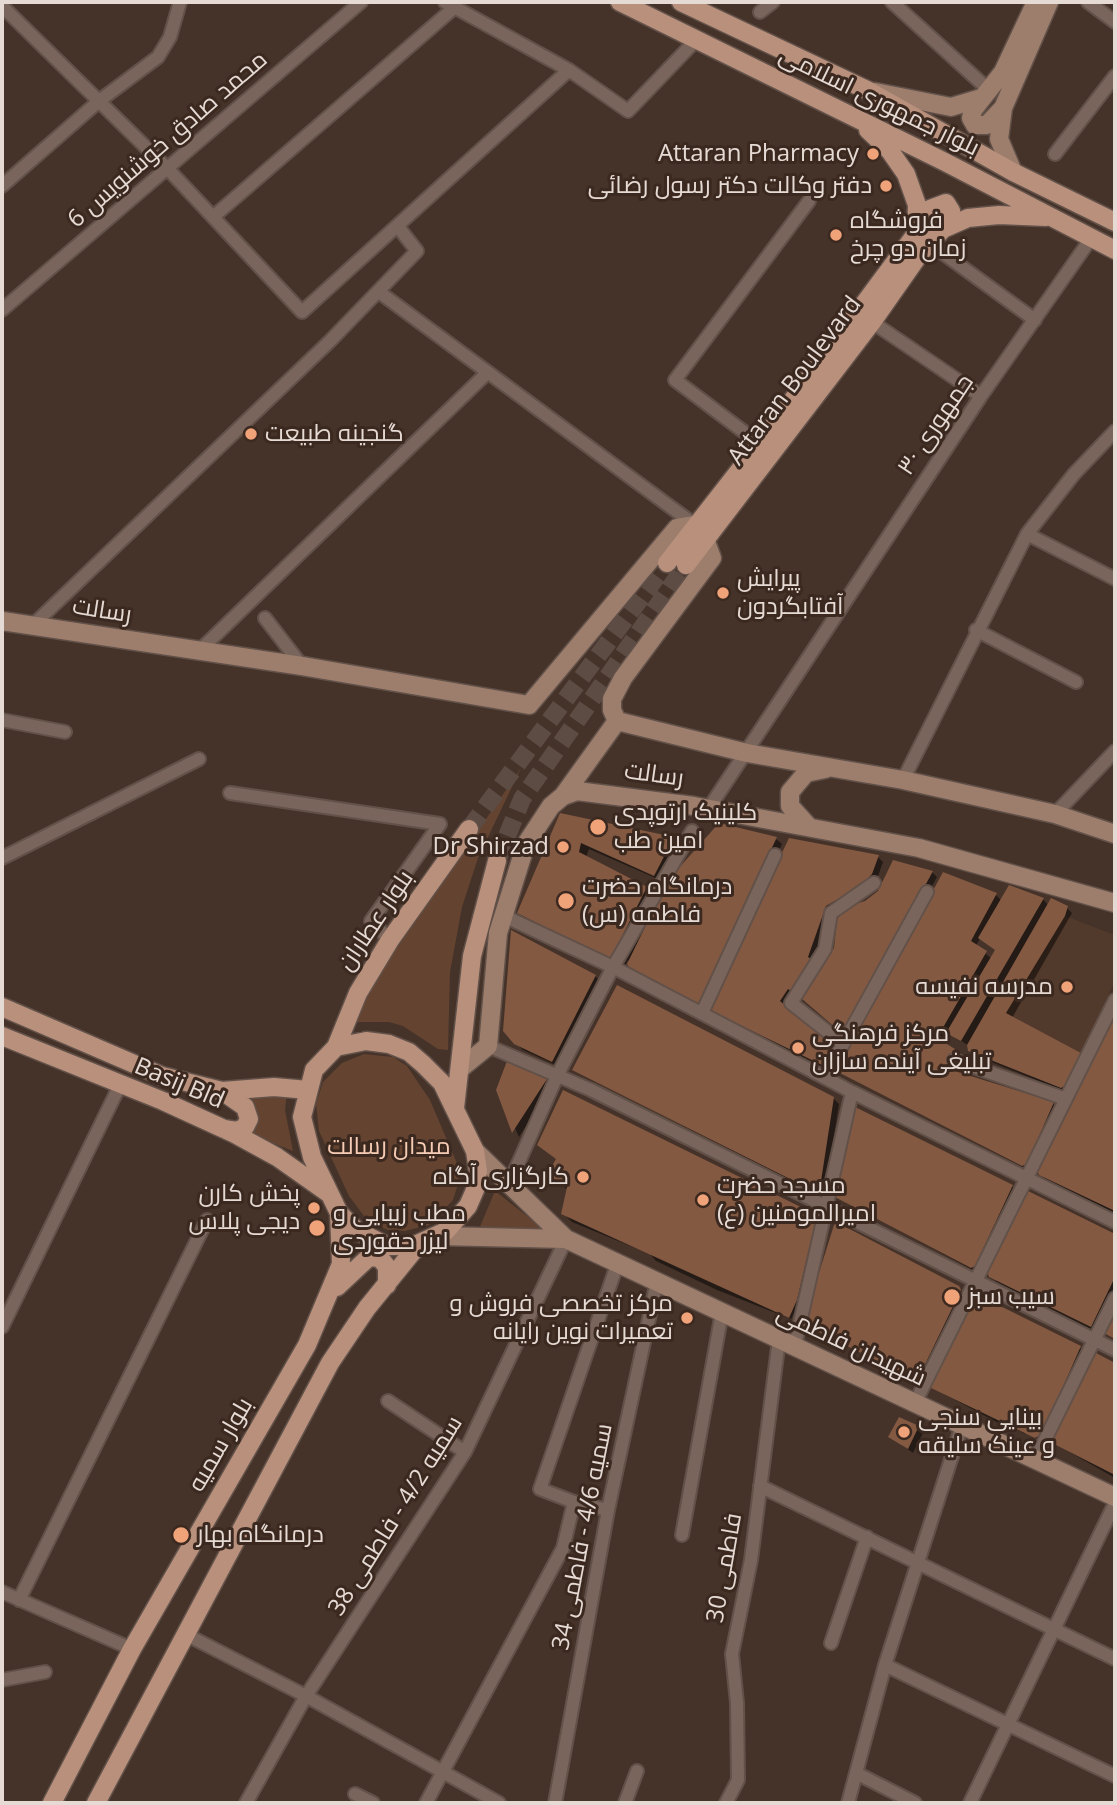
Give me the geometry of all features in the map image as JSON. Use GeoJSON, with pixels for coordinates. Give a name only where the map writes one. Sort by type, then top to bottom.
{"type":"FeatureCollection","features":[{"type":"Feature","properties":{"kind":"main road","name":"بلوار جمهوری اسلامی"},"geometry":{"type":"LineString","coordinates":[[620,2],[1054,217],[1115,250]]}},
{"type":"Feature","properties":{"kind":"main road","name":"بلوار جمهوری اسلامی"},"geometry":{"type":"LineString","coordinates":[[681,2],[869,91],[1006,168],[1115,222]]}},
{"type":"Feature","properties":{"kind":"main road"},"geometry":{"type":"LineString","coordinates":[[1003,108],[987,125],[975,125],[971,118],[1003,72],[1036,2]]}},
{"type":"Feature","properties":{"kind":"main road"},"geometry":{"type":"LineString","coordinates":[[1006,168],[999,139],[1003,108],[1049,2]]}},
{"type":"Feature","properties":{"kind":"main road"},"geometry":{"type":"LineString","coordinates":[[869,91],[942,106],[985,95]]}},
{"type":"Feature","properties":{"kind":"main road"},"geometry":{"type":"LineString","coordinates":[[855,118],[890,151],[906,174],[917,205],[922,239]]}},
{"type":"Feature","properties":{"kind":"main road"},"geometry":{"type":"LineString","coordinates":[[990,185],[974,166],[982,160],[1006,168]]}},
{"type":"Feature","properties":{"kind":"main road"},"geometry":{"type":"LineString","coordinates":[[922,239],[930,209],[941,203],[949,206],[951,211],[943,229]]}},
{"type":"Feature","properties":{"kind":"main road"},"geometry":{"type":"LineString","coordinates":[[943,229],[968,218],[999,215],[1054,217]]}},
{"type":"Feature","properties":{"kind":"main road","name":"Attaran Boulevard"},"geometry":{"type":"LineString","coordinates":[[686,565],[700,532],[760,444],[922,239],[943,229]]}},
{"type":"Feature","properties":{"kind":"main road","name":"Attaran Boulevard"},"geometry":{"type":"LineString","coordinates":[[667,564],[700,532],[872,322],[922,239]]}},
{"type":"Feature","properties":{"kind":"main road","name":"رسالت"},"geometry":{"type":"LineString","coordinates":[[2,621],[302,666],[529,705],[677,528],[700,532]]}},
{"type":"Feature","properties":{"kind":"main road"},"geometry":{"type":"LineString","coordinates":[[461,1068],[488,1046],[498,933],[526,844],[551,806],[563,796],[617,721],[611,699],[623,678],[712,558],[700,532]]}},
{"type":"Feature","properties":{"kind":"main road","name":"رسالت"},"geometry":{"type":"LineString","coordinates":[[617,721],[747,753],[902,780],[1055,814],[1115,834]]}},
{"type":"Feature","properties":{"kind":"main road"},"geometry":{"type":"LineString","coordinates":[[810,828],[790,806],[790,792],[806,774],[832,768]]}},
{"type":"Feature","properties":{"kind":"main road","name":"رسالت"},"geometry":{"type":"LineString","coordinates":[[563,796],[589,790],[709,808],[919,848],[1115,903]]}},
{"type":"Feature","properties":{"kind":"main road","name":"بلوار عطاران"},"geometry":{"type":"LineString","coordinates":[[336,1047],[358,993],[390,940],[469,829]]}},
{"type":"Feature","properties":{"kind":"main road"},"geometry":{"type":"LineString","coordinates":[[455,1108],[472,956],[496,861]]}},
{"type":"Feature","properties":{"kind":"main road"},"geometry":{"type":"LineString","coordinates":[[2,1007],[162,1076],[222,1091],[274,1087],[308,1090]]}},
{"type":"Feature","properties":{"kind":"main road","name":"Basij Bld"},"geometry":{"type":"LineString","coordinates":[[2,1036],[163,1101],[224,1129],[277,1157],[328,1193]]}},
{"type":"Feature","properties":{"kind":"main road"},"geometry":{"type":"LineString","coordinates":[[366,1041],[389,1044],[409,1052],[442,1083],[475,1151],[478,1171],[475,1190],[457,1220],[439,1236],[419,1244],[387,1246],[356,1230],[339,1213],[328,1193],[312,1157],[302,1117],[314,1070],[336,1047],[366,1041]]}},
{"type":"Feature","properties":{"kind":"main road"},"geometry":{"type":"LineString","coordinates":[[222,1091],[245,1107],[249,1119],[245,1127],[237,1131],[224,1129]]}},
{"type":"Feature","properties":{"kind":"main road"},"geometry":{"type":"LineString","coordinates":[[475,1151],[566,1239]]}},
{"type":"Feature","properties":{"kind":"main road","name":"بلوار سمیه"},"geometry":{"type":"LineString","coordinates":[[52,1803],[132,1648],[307,1345],[332,1292],[341,1264],[339,1213]]}},
{"type":"Feature","properties":{"kind":"main road"},"geometry":{"type":"LineString","coordinates":[[439,1236],[566,1239]]}},
{"type":"Feature","properties":{"kind":"main road","name":"شهیدان فاطمی"},"geometry":{"type":"LineString","coordinates":[[566,1239],[1115,1497]]}},
{"type":"Feature","properties":{"kind":"main road"},"geometry":{"type":"LineString","coordinates":[[96,1803],[330,1363],[367,1308],[419,1244]]}},
{"type":"Feature","properties":{"kind":"main road"},"geometry":{"type":"LineString","coordinates":[[332,1292],[369,1257],[380,1258],[387,1267],[387,1285]]}},
{"type":"Feature","properties":{"kind":"street"},"geometry":{"type":"LineString","coordinates":[[2,186],[99,101],[158,57],[170,37],[180,2]]}},
{"type":"Feature","properties":{"kind":"street","name":"محمد صادق خوشنویس 6"},"geometry":{"type":"LineString","coordinates":[[2,310],[361,2]]}},
{"type":"Feature","properties":{"kind":"street"},"geometry":{"type":"LineString","coordinates":[[760,12],[773,2]]}},
{"type":"Feature","properties":{"kind":"street"},"geometry":{"type":"LineString","coordinates":[[892,2],[985,95]]}},
{"type":"Feature","properties":{"kind":"street"},"geometry":{"type":"LineString","coordinates":[[1088,2],[1115,22]]}},
{"type":"Feature","properties":{"kind":"street"},"geometry":{"type":"LineString","coordinates":[[213,216],[450,5],[569,70],[628,111],[697,39]]}},
{"type":"Feature","properties":{"kind":"street"},"geometry":{"type":"LineString","coordinates":[[2,6],[167,168],[302,312],[399,228],[569,70]]}},
{"type":"Feature","properties":{"kind":"street"},"geometry":{"type":"LineString","coordinates":[[1055,154],[1115,76]]}},
{"type":"Feature","properties":{"kind":"street"},"geometry":{"type":"LineString","coordinates":[[760,444],[675,380],[809,201]]}},
{"type":"Feature","properties":{"kind":"street"},"geometry":{"type":"LineString","coordinates":[[33,625],[330,341],[417,251],[399,228]]}},
{"type":"Feature","properties":{"kind":"street","name":"جمهوری ۳۰"},"geometry":{"type":"LineString","coordinates":[[709,808],[981,396],[1092,237]]}},
{"type":"Feature","properties":{"kind":"street"},"geometry":{"type":"LineString","coordinates":[[922,239],[1035,320]]}},
{"type":"Feature","properties":{"kind":"street"},"geometry":{"type":"LineString","coordinates":[[379,292],[700,532]]}},
{"type":"Feature","properties":{"kind":"street"},"geometry":{"type":"LineString","coordinates":[[872,322],[981,396]]}},
{"type":"Feature","properties":{"kind":"street"},"geometry":{"type":"LineString","coordinates":[[198,652],[487,373]]}},
{"type":"Feature","properties":{"kind":"street"},"geometry":{"type":"LineString","coordinates":[[902,780],[1027,534],[1074,474],[1115,431]]}},
{"type":"Feature","properties":{"kind":"street"},"geometry":{"type":"LineString","coordinates":[[1027,534],[1115,579]]}},
{"type":"Feature","properties":{"kind":"street"},"geometry":{"type":"LineString","coordinates":[[265,618],[302,666]]}},
{"type":"Feature","properties":{"kind":"street"},"geometry":{"type":"LineString","coordinates":[[976,630],[1076,682]]}},
{"type":"Feature","properties":{"kind":"street"},"geometry":{"type":"LineString","coordinates":[[2,720],[65,732]]}},
{"type":"Feature","properties":{"kind":"street"},"geometry":{"type":"LineString","coordinates":[[1055,814],[1115,751]]}},
{"type":"Feature","properties":{"kind":"street"},"geometry":{"type":"LineString","coordinates":[[2,858],[199,759]]}},
{"type":"Feature","properties":{"kind":"street"},"geometry":{"type":"LineString","coordinates":[[230,793],[440,824],[371,921],[390,940]]}},
{"type":"Feature","properties":{"kind":"street"},"geometry":{"type":"LineString","coordinates":[[509,1184],[558,1074],[613,967],[692,831]]}},
{"type":"Feature","properties":{"kind":"street"},"geometry":{"type":"LineString","coordinates":[[702,1013],[775,855]]}},
{"type":"Feature","properties":{"kind":"street"},"geometry":{"type":"LineString","coordinates":[[843,1044],[791,1003],[825,949],[831,913],[874,883]]}},
{"type":"Feature","properties":{"kind":"street"},"geometry":{"type":"LineString","coordinates":[[825,1077],[927,892]]}},
{"type":"Feature","properties":{"kind":"street"},"geometry":{"type":"LineString","coordinates":[[504,916],[613,967],[852,1092],[1115,1222]]}},
{"type":"Feature","properties":{"kind":"street"},"geometry":{"type":"LineString","coordinates":[[915,1403],[1115,1000]]}},
{"type":"Feature","properties":{"kind":"street"},"geometry":{"type":"LineString","coordinates":[[488,1046],[558,1074],[701,1143],[827,1209],[1115,1350]]}},
{"type":"Feature","properties":{"kind":"street"},"geometry":{"type":"LineString","coordinates":[[954,1060],[1066,1099]]}},
{"type":"Feature","properties":{"kind":"street"},"geometry":{"type":"LineString","coordinates":[[2,1327],[120,1085]]}},
{"type":"Feature","properties":{"kind":"street","name":"فاطمی 30"},"geometry":{"type":"LineString","coordinates":[[726,1803],[737,1780],[737,1703],[732,1654],[751,1560],[760,1486],[787,1342],[827,1209],[852,1092]]}},
{"type":"Feature","properties":{"kind":"street"},"geometry":{"type":"LineString","coordinates":[[19,1600],[207,1220]]}},
{"type":"Feature","properties":{"kind":"street","name":"سمیه 4/2 - فاطمی 38"},"geometry":{"type":"LineString","coordinates":[[246,1803],[306,1696],[465,1452],[566,1239]]}},
{"type":"Feature","properties":{"kind":"street"},"geometry":{"type":"LineString","coordinates":[[608,1510],[574,1502],[540,1489],[618,1262]]}},
{"type":"Feature","properties":{"kind":"street","name":"سمیه 4/6 - فاطمی 34"},"geometry":{"type":"LineString","coordinates":[[555,1803],[608,1510],[657,1281]]}},
{"type":"Feature","properties":{"kind":"street"},"geometry":{"type":"LineString","coordinates":[[1035,1460],[1115,1298]]}},
{"type":"Feature","properties":{"kind":"street"},"geometry":{"type":"LineString","coordinates":[[682,1535],[722,1312]]}},
{"type":"Feature","properties":{"kind":"street"},"geometry":{"type":"LineString","coordinates":[[388,1401],[465,1452]]}},
{"type":"Feature","properties":{"kind":"street"},"geometry":{"type":"LineString","coordinates":[[848,1803],[885,1665],[962,1425]]}},
{"type":"Feature","properties":{"kind":"street"},"geometry":{"type":"LineString","coordinates":[[760,1486],[1115,1659]]}},
{"type":"Feature","properties":{"kind":"street"},"geometry":{"type":"LineString","coordinates":[[426,1803],[563,1548],[574,1502]]}},
{"type":"Feature","properties":{"kind":"street"},"geometry":{"type":"LineString","coordinates":[[970,1803],[1115,1503]]}},
{"type":"Feature","properties":{"kind":"street"},"geometry":{"type":"LineString","coordinates":[[831,1643],[867,1536]]}},
{"type":"Feature","properties":{"kind":"street"},"geometry":{"type":"LineString","coordinates":[[2,1592],[132,1648]]}},
{"type":"Feature","properties":{"kind":"street"},"geometry":{"type":"LineString","coordinates":[[185,1633],[306,1696],[499,1803]]}},
{"type":"Feature","properties":{"kind":"street"},"geometry":{"type":"LineString","coordinates":[[885,1665],[1115,1776]]}},
{"type":"Feature","properties":{"kind":"street"},"geometry":{"type":"LineString","coordinates":[[2,1680],[45,1672]]}},
{"type":"Feature","properties":{"kind":"street"},"geometry":{"type":"LineString","coordinates":[[625,1803],[637,1771]]}},
{"type":"Feature","properties":{"kind":"street"},"geometry":{"type":"LineString","coordinates":[[856,1773],[915,1803]]}},
{"type":"Feature","properties":{"kind":"street"},"geometry":{"type":"LineString","coordinates":[[355,1794],[373,1803]]}},
{"type":"Feature","properties":{"kind":"shaded area","name":"مدرسه نفیسه"},"geometry":{"type":"Polygon","coordinates":[[[1065,916],[1115,935],[1115,981],[1081,1053],[1006,1013],[1065,916]]]}},
{"type":"Feature","properties":{"kind":"green space"},"geometry":{"type":"Polygon","coordinates":[[[521,768],[478,858],[462,907],[450,972],[448,1050],[438,1049],[403,1026],[389,1022],[356,1022],[356,1013],[362,999],[521,768]]]}},
{"type":"Feature","properties":{"kind":"green space","name":"میدان رسالت"},"geometry":{"type":"Polygon","coordinates":[[[364,1054],[393,1057],[407,1066],[430,1100],[456,1161],[459,1181],[453,1200],[429,1225],[405,1231],[388,1230],[367,1220],[349,1196],[319,1131],[316,1104],[323,1082],[342,1063],[364,1054]]]}},
{"type":"Feature","properties":{"kind":"green space"},"geometry":{"type":"Polygon","coordinates":[[[287,1093],[285,1110],[293,1151],[249,1134],[257,1115],[248,1098],[256,1094],[287,1093]]]}},
{"type":"Feature","properties":{"kind":"green space"},"geometry":{"type":"Polygon","coordinates":[[[495,1191],[546,1231],[479,1229],[495,1191]]]}},
{"type":"Feature","properties":{"kind":"building"},"geometry":{"type":"Polygon","coordinates":[[[560,813],[674,837],[654,876],[581,843],[579,852],[647,887],[610,960],[517,913],[560,813]]]}},
{"type":"Feature","properties":{"kind":"building"},"geometry":{"type":"Polygon","coordinates":[[[719,823],[777,837],[698,1004],[627,964],[668,880],[719,823]]]}},
{"type":"Feature","properties":{"kind":"building"},"geometry":{"type":"Polygon","coordinates":[[[789,838],[879,855],[872,874],[859,887],[826,906],[808,957],[811,959],[793,992],[788,989],[780,1001],[832,1046],[822,1065],[711,1011],[709,1006],[789,838]]]}},
{"type":"Feature","properties":{"kind":"building"},"geometry":{"type":"Polygon","coordinates":[[[893,860],[933,871],[844,1035],[801,998],[834,948],[837,919],[847,907],[865,901],[878,891],[893,860]]]}},
{"type":"Feature","properties":{"kind":"building"},"geometry":{"type":"Polygon","coordinates":[[[943,872],[997,893],[971,941],[987,951],[937,1038],[955,1049],[945,1068],[1054,1102],[1027,1164],[1022,1166],[836,1071],[943,872]]]}},
{"type":"Feature","properties":{"kind":"building"},"geometry":{"type":"Polygon","coordinates":[[[1009,885],[1044,898],[961,1041],[946,1033],[995,950],[978,938],[1009,885]]]}},
{"type":"Feature","properties":{"kind":"building"},"geometry":{"type":"Polygon","coordinates":[[[1051,898],[1068,906],[1065,916],[1006,1013],[1081,1053],[1066,1085],[1061,1088],[968,1051],[967,1045],[1051,898]]]}},
{"type":"Feature","properties":{"kind":"building"},"geometry":{"type":"Polygon","coordinates":[[[511,930],[596,975],[552,1062],[514,1044],[503,1031],[511,930]]]}},
{"type":"Feature","properties":{"kind":"building"},"geometry":{"type":"Polygon","coordinates":[[[617,985],[834,1097],[821,1181],[816,1192],[572,1070],[617,985]]]}},
{"type":"Feature","properties":{"kind":"building"},"geometry":{"type":"Polygon","coordinates":[[[1115,1015],[1115,1211],[1039,1175],[1037,1170],[1115,1015]]]}},
{"type":"Feature","properties":{"kind":"building"},"geometry":{"type":"Polygon","coordinates":[[[507,1061],[547,1079],[512,1133],[496,1090],[507,1061]]]}},
{"type":"Feature","properties":{"kind":"building"},"geometry":{"type":"Polygon","coordinates":[[[563,1090],[817,1215],[797,1300],[789,1318],[561,1214],[567,1187],[545,1178],[556,1159],[537,1145],[563,1090]]]}},
{"type":"Feature","properties":{"kind":"building"},"geometry":{"type":"Polygon","coordinates":[[[851,1105],[1013,1185],[975,1266],[971,1268],[831,1195],[851,1105]]]}},
{"type":"Feature","properties":{"kind":"building"},"geometry":{"type":"Polygon","coordinates":[[[1028,1191],[1115,1234],[1115,1277],[1091,1327],[989,1277],[987,1271],[1028,1191]]]}},
{"type":"Feature","properties":{"kind":"building"},"geometry":{"type":"Polygon","coordinates":[[[838,1223],[959,1286],[961,1290],[917,1381],[803,1324],[834,1225],[838,1223]]]}},
{"type":"Feature","properties":{"kind":"building"},"geometry":{"type":"Polygon","coordinates":[[[976,1294],[1081,1346],[1042,1434],[1035,1438],[929,1387],[976,1294]]]}},
{"type":"Feature","properties":{"kind":"building"},"geometry":{"type":"Polygon","coordinates":[[[1115,1311],[1115,1339],[1104,1333],[1115,1311]]]}},
{"type":"Feature","properties":{"kind":"building"},"geometry":{"type":"Polygon","coordinates":[[[1096,1353],[1115,1363],[1115,1475],[1050,1442],[1096,1353]]]}},
{"type":"Feature","properties":{"kind":"building","name":"بینایی سنجی و عینک سلیقه"},"geometry":{"type":"Polygon","coordinates":[[[899,1417],[919,1426],[908,1449],[888,1437],[899,1417]]]}},
{"type":"Feature","properties":{"kind":"tunnel"},"geometry":{"type":"LineString","coordinates":[[469,829],[667,563]]}},
{"type":"Feature","properties":{"kind":"tunnel"},"geometry":{"type":"LineString","coordinates":[[497,861],[522,799],[686,565]]}},
{"type":"Feature","properties":{"kind":"place","name":"Attaran Pharmacy"},"geometry":{"type":"Point","coordinates":[873,154]}},
{"type":"Feature","properties":{"kind":"place","name":"دفتر وکالت دکتر رسول رضائی"},"geometry":{"type":"Point","coordinates":[886,186]}},
{"type":"Feature","properties":{"kind":"place","name":"فروشگاه زمان دو چرخ"},"geometry":{"type":"Point","coordinates":[836,235]}},
{"type":"Feature","properties":{"kind":"place","name":"گنجینه طبیعت"},"geometry":{"type":"Point","coordinates":[251,434]}},
{"type":"Feature","properties":{"kind":"place","name":"پیرایش آفتابگردون"},"geometry":{"type":"Point","coordinates":[723,593]}},
{"type":"Feature","properties":{"kind":"place","name":"کلینیک ارتوپدی امین طب"},"geometry":{"type":"Point","coordinates":[598,827]}},
{"type":"Feature","properties":{"kind":"place","name":"Dr Shirzad"},"geometry":{"type":"Point","coordinates":[563,847]}},
{"type":"Feature","properties":{"kind":"place","name":"درمانگاه حضرت فاطمه (س)"},"geometry":{"type":"Point","coordinates":[566,901]}},
{"type":"Feature","properties":{"kind":"place","name":"مدرسه نفیسه"},"geometry":{"type":"Point","coordinates":[1067,987]}},
{"type":"Feature","properties":{"kind":"place","name":"مرکز فرهنگی تبلیغی آینده سازان"},"geometry":{"type":"Point","coordinates":[798,1048]}},
{"type":"Feature","properties":{"kind":"place","name":"کارگزاری آگاه"},"geometry":{"type":"Point","coordinates":[583,1177]}},
{"type":"Feature","properties":{"kind":"place","name":"مسجد حضرت امیرالمومنین (ع)"},"geometry":{"type":"Point","coordinates":[703,1200]}},
{"type":"Feature","properties":{"kind":"place","name":"پخش کارن دیجی پلاس"},"geometry":{"type":"Point","coordinates":[314,1208]}},
{"type":"Feature","properties":{"kind":"place","name":"مطب زیبایی و لیزر حقوردی"},"geometry":{"type":"Point","coordinates":[317,1228]}},
{"type":"Feature","properties":{"kind":"place","name":"سیب سبز"},"geometry":{"type":"Point","coordinates":[952,1297]}},
{"type":"Feature","properties":{"kind":"place","name":"مرکز تخصصی فروش و تعمیرات نوین رایانه"},"geometry":{"type":"Point","coordinates":[687,1318]}},
{"type":"Feature","properties":{"kind":"place","name":"بینایی سنجی و عینک سلیقه"},"geometry":{"type":"Point","coordinates":[904,1432]}},
{"type":"Feature","properties":{"kind":"place","name":"درمانگاه بهار"},"geometry":{"type":"Point","coordinates":[181,1535]}}]}
